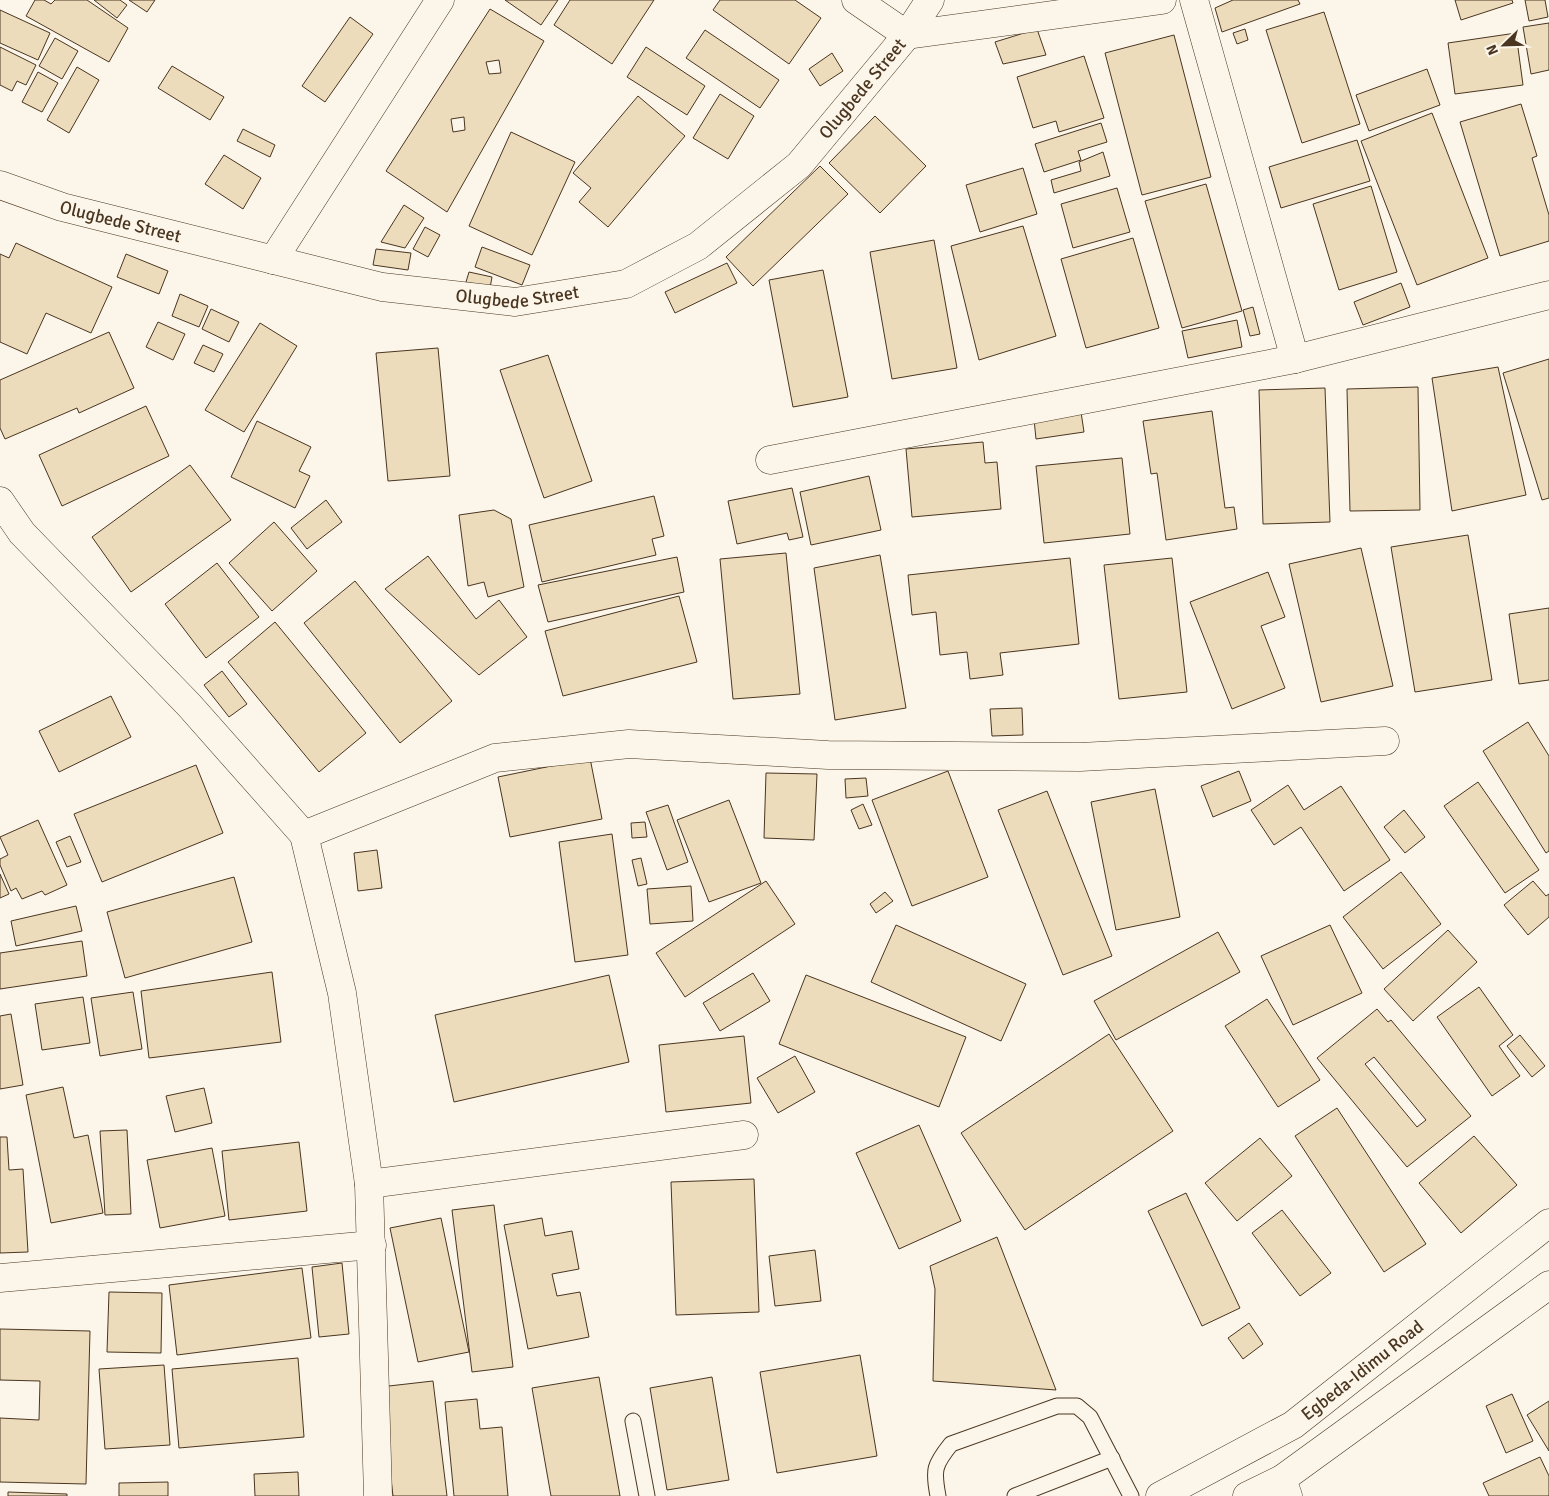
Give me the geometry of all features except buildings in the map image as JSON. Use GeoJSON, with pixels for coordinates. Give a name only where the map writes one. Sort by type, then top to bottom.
{"type":"FeatureCollection","features":[{"type":"Feature","properties":{"kind":"street"},"geometry":{"type":"LineString","coordinates":[[273,260],[440,0]]}},
{"type":"Feature","properties":{"kind":"street"},"geometry":{"type":"LineString","coordinates":[[856,0],[908,35],[1162,0]]}},
{"type":"Feature","properties":{"kind":"street","name":"Olugbede Street"},"geometry":{"type":"LineString","coordinates":[[0,185],[62,207],[382,287],[514,302],[626,284],[698,246],[799,165],[908,35],[930,0]]}},
{"type":"Feature","properties":{"kind":"street"},"geometry":{"type":"LineString","coordinates":[[1194,0],[1295,359]]}},
{"type":"Feature","properties":{"kind":"street"},"geometry":{"type":"LineString","coordinates":[[770,460],[1295,359],[1549,294]]}},
{"type":"Feature","properties":{"kind":"street"},"geometry":{"type":"LineString","coordinates":[[0,501],[22,532],[189,705],[304,835],[342,993],[369,1184],[378,1496]]}},
{"type":"Feature","properties":{"kind":"street"},"geometry":{"type":"LineString","coordinates":[[304,835],[495,758],[629,744],[828,755],[1080,757],[1385,741]]}},
{"type":"Feature","properties":{"kind":"street"},"geometry":{"type":"LineString","coordinates":[[369,1184],[744,1135]]}},
{"type":"Feature","properties":{"kind":"street","name":"Egbeda-Idimu Road"},"geometry":{"type":"LineString","coordinates":[[1160,1496],[1293,1425],[1549,1223]]}},
{"type":"Feature","properties":{"kind":"street"},"geometry":{"type":"LineString","coordinates":[[0,1278],[372,1246]]}},
{"type":"Feature","properties":{"kind":"street"},"geometry":{"type":"LineString","coordinates":[[1247,1496],[1285,1487],[1549,1285]]}},
{"type":"Feature","properties":{"kind":"lane"},"geometry":{"type":"LineString","coordinates":[[938,1496],[934,1474],[940,1457],[952,1444],[1057,1406],[1077,1406],[1090,1417],[1131,1496]]}},
{"type":"Feature","properties":{"kind":"lane"},"geometry":{"type":"LineString","coordinates":[[633,1421],[647,1496]]}},
{"type":"Feature","properties":{"kind":"lane"},"geometry":{"type":"LineString","coordinates":[[1015,1496],[1112,1458]]}}]}
